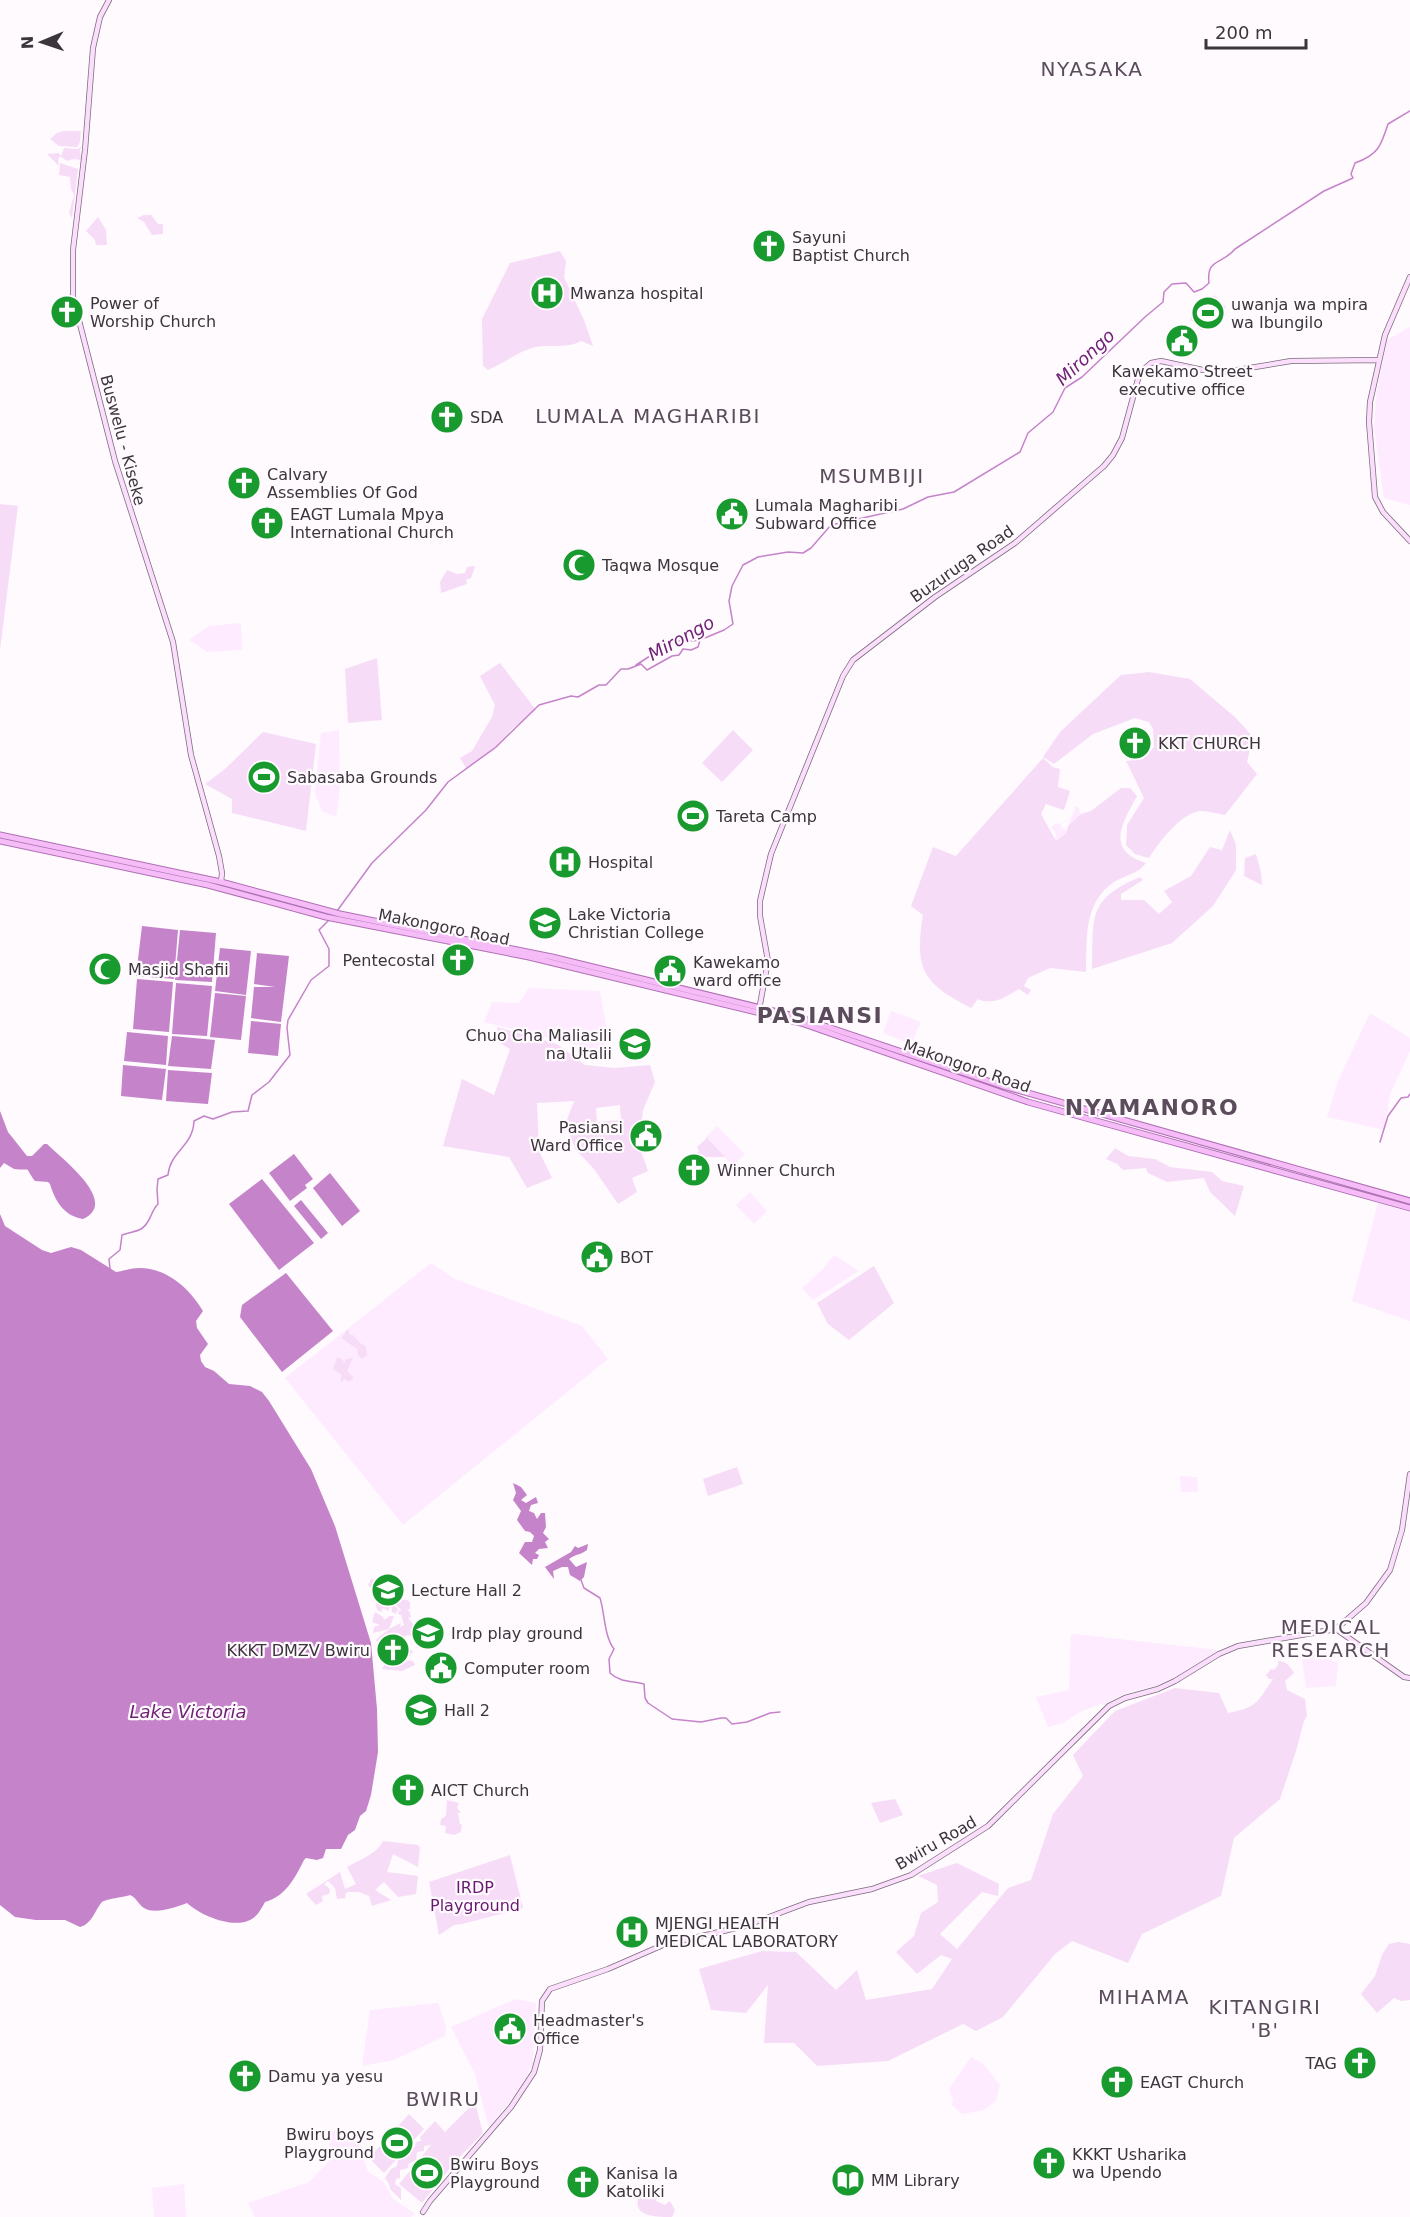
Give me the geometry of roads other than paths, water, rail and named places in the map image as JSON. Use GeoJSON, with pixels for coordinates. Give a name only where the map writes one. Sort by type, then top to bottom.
{"type":"FeatureCollection","features":[{"type":"Feature","properties":{"kind":"main road","name":"Buswelu - Kiseke"},"geometry":{"type":"LineString","coordinates":[[109,0],[100,17],[93,48],[85,150],[73,250],[73,297],[115,461],[173,642],[191,755],[219,856],[221,882]]}},
{"type":"Feature","properties":{"kind":"main road"},"geometry":{"type":"LineString","coordinates":[[1410,277],[1393,314],[1378,360],[1369,409],[1373,490],[1377,504],[1410,541]]}},
{"type":"Feature","properties":{"kind":"main road","name":"Buzuruga Road"},"geometry":{"type":"LineString","coordinates":[[759,1011],[768,961],[760,916],[760,901],[771,854],[843,676],[853,660],[935,597],[1015,543],[1104,466],[1122,438],[1138,379],[1151,363],[1166,362],[1203,370],[1226,372],[1292,361],[1378,360]]}},
{"type":"Feature","properties":{"kind":"main road"},"geometry":{"type":"LineString","coordinates":[[0,834],[221,882],[326,914]]}},
{"type":"Feature","properties":{"kind":"main road"},"geometry":{"type":"LineString","coordinates":[[0,842],[208,885],[326,914]]}},
{"type":"Feature","properties":{"kind":"main road","name":"Makongoro Road"},"geometry":{"type":"LineString","coordinates":[[326,914],[542,954],[759,1011],[798,1017],[1028,1101],[1410,1208]]}},
{"type":"Feature","properties":{"kind":"main road","name":"Makongoro Road"},"geometry":{"type":"LineString","coordinates":[[866,1042],[1083,1111],[1262,1158],[1410,1201]]}},
{"type":"Feature","properties":{"kind":"main road"},"geometry":{"type":"LineString","coordinates":[[1408,1680],[1336,1629],[1366,1603],[1390,1570],[1402,1530],[1410,1474]]}},
{"type":"Feature","properties":{"kind":"main road","name":"Bwiru Road"},"geometry":{"type":"LineString","coordinates":[[423,2212],[511,2107],[530,2079],[538,2062],[540,2050],[542,2001],[550,1989],[608,1969],[663,1945],[745,1926],[809,1902],[872,1889],[910,1875],[988,1826],[1109,1706],[1125,1698],[1158,1689],[1219,1654],[1238,1646],[1336,1629]]}},
{"type":"Feature","properties":{"kind":"water"},"geometry":{"type":"Polygon","coordinates":[[[142,926],[178,930],[174,979],[136,976],[142,926]]]}},
{"type":"Feature","properties":{"kind":"water"},"geometry":{"type":"Polygon","coordinates":[[[180,930],[216,933],[212,982],[175,980],[180,930]]]}},
{"type":"Feature","properties":{"kind":"water"},"geometry":{"type":"Polygon","coordinates":[[[220,948],[251,951],[246,995],[215,991],[220,948]]]}},
{"type":"Feature","properties":{"kind":"water"},"geometry":{"type":"Polygon","coordinates":[[[257,953],[289,956],[281,1022],[251,1018],[254,987],[275,987],[254,984],[257,953]]]}},
{"type":"Feature","properties":{"kind":"water"},"geometry":{"type":"Polygon","coordinates":[[[137,979],[173,982],[169,1032],[133,1029],[137,979]]]}},
{"type":"Feature","properties":{"kind":"water"},"geometry":{"type":"Polygon","coordinates":[[[176,983],[212,986],[207,1036],[172,1034],[176,983]]]}},
{"type":"Feature","properties":{"kind":"water"},"geometry":{"type":"Polygon","coordinates":[[[215,993],[246,996],[241,1040],[210,1037],[215,993]]]}},
{"type":"Feature","properties":{"kind":"water"},"geometry":{"type":"Polygon","coordinates":[[[251,1021],[281,1024],[278,1056],[248,1053],[251,1021]]]}},
{"type":"Feature","properties":{"kind":"water"},"geometry":{"type":"Polygon","coordinates":[[[127,1032],[168,1036],[166,1065],[124,1061],[127,1032]]]}},
{"type":"Feature","properties":{"kind":"water"},"geometry":{"type":"Polygon","coordinates":[[[172,1036],[215,1040],[211,1069],[168,1066],[172,1036]]]}},
{"type":"Feature","properties":{"kind":"water"},"geometry":{"type":"Polygon","coordinates":[[[123,1065],[166,1069],[162,1100],[121,1096],[123,1065]]]}},
{"type":"Feature","properties":{"kind":"water"},"geometry":{"type":"Polygon","coordinates":[[[168,1070],[212,1073],[208,1104],[166,1101],[168,1070]]]}},
{"type":"Feature","properties":{"kind":"water"},"geometry":{"type":"Polygon","coordinates":[[[0,1111],[8,1132],[27,1156],[32,1156],[44,1144],[47,1144],[75,1170],[92,1192],[95,1202],[93,1212],[83,1219],[71,1215],[61,1207],[48,1182],[35,1181],[28,1170],[14,1169],[4,1163],[0,1168],[0,1111]]]}},
{"type":"Feature","properties":{"kind":"water"},"geometry":{"type":"Polygon","coordinates":[[[294,1154],[313,1179],[305,1185],[307,1188],[290,1201],[269,1173],[294,1154]]]}},
{"type":"Feature","properties":{"kind":"water"},"geometry":{"type":"Polygon","coordinates":[[[330,1173],[360,1211],[342,1226],[313,1188],[330,1173]]]}},
{"type":"Feature","properties":{"kind":"water"},"geometry":{"type":"Polygon","coordinates":[[[262,1179],[314,1243],[279,1270],[229,1204],[262,1179]]]}},
{"type":"Feature","properties":{"kind":"water"},"geometry":{"type":"Polygon","coordinates":[[[301,1200],[328,1233],[321,1239],[294,1206],[301,1200]]]}},
{"type":"Feature","properties":{"kind":"water","name":"Lake Victoria"},"geometry":{"type":"Polygon","coordinates":[[[0,1214],[5,1226],[42,1250],[51,1253],[71,1247],[81,1250],[116,1272],[136,1268],[159,1271],[184,1287],[203,1311],[196,1321],[197,1328],[208,1344],[200,1355],[201,1361],[205,1367],[214,1371],[229,1384],[250,1386],[262,1392],[311,1469],[335,1526],[371,1643],[378,1752],[371,1795],[366,1811],[360,1816],[355,1830],[348,1835],[341,1849],[326,1849],[323,1858],[317,1860],[306,1858],[284,1891],[265,1902],[250,1920],[226,1922],[200,1912],[187,1903],[166,1910],[149,1910],[130,1895],[102,1902],[90,1920],[80,1927],[65,1920],[15,1917],[0,1905],[0,1214]]]}},
{"type":"Feature","properties":{"kind":"water"},"geometry":{"type":"Polygon","coordinates":[[[286,1273],[333,1331],[282,1372],[240,1317],[242,1305],[286,1273]]]}},
{"type":"Feature","properties":{"kind":"water"},"geometry":{"type":"Polygon","coordinates":[[[513,1483],[521,1487],[527,1495],[521,1500],[526,1503],[536,1497],[538,1503],[531,1505],[529,1511],[534,1513],[537,1519],[541,1513],[545,1513],[546,1527],[543,1533],[549,1539],[545,1542],[548,1548],[539,1549],[535,1553],[539,1555],[537,1559],[533,1559],[532,1565],[519,1553],[525,1542],[532,1542],[534,1536],[525,1531],[517,1520],[521,1511],[513,1500],[516,1493],[513,1483]]]}},
{"type":"Feature","properties":{"kind":"water"},"geometry":{"type":"Polygon","coordinates":[[[588,1544],[587,1550],[569,1559],[576,1567],[587,1562],[584,1577],[580,1581],[570,1575],[568,1567],[562,1567],[553,1571],[554,1579],[545,1567],[571,1552],[575,1546],[578,1548],[588,1544]]]}},
{"type":"Feature","properties":{"kind":"waterway","name":"Mirongo"},"geometry":{"type":"LineString","coordinates":[[337,911],[372,863],[426,810],[448,782],[496,747],[539,705],[571,696],[578,697],[599,685],[606,685],[621,669],[641,664],[647,670],[672,656],[679,655],[683,649],[691,650],[698,647],[700,640],[733,624],[729,601],[732,586],[743,565],[758,557],[788,552],[803,553],[811,548],[831,525],[903,509],[928,497],[954,492],[1020,452],[1028,433],[1053,412],[1065,388],[1082,377],[1163,302],[1164,292],[1172,284],[1186,283],[1194,292],[1202,289],[1209,283],[1212,265],[1324,191],[1353,178],[1351,174],[1355,163],[1369,157],[1378,149],[1388,124],[1410,111]]}},
{"type":"Feature","properties":{"kind":"waterway"},"geometry":{"type":"LineString","coordinates":[[636,665],[653,654],[662,643],[699,640]]}},
{"type":"Feature","properties":{"kind":"waterway","name":"Mirongo"},"geometry":{"type":"LineString","coordinates":[[110,1269],[109,1259],[120,1250],[122,1235],[141,1229],[149,1221],[158,1204],[158,1179],[168,1175],[173,1160],[190,1137],[194,1121],[204,1116],[213,1119],[232,1112],[248,1111],[252,1095],[269,1082],[290,1055],[288,1020],[311,980],[329,966],[329,949],[319,930],[328,921]]}},
{"type":"Feature","properties":{"kind":"waterway"},"geometry":{"type":"LineString","coordinates":[[1380,1142],[1388,1116],[1401,1098],[1408,1097],[1410,1094]]}},
{"type":"Feature","properties":{"kind":"waterway"},"geometry":{"type":"LineString","coordinates":[[581,1580],[584,1588],[600,1598],[606,1631],[614,1649],[609,1659],[610,1673],[622,1680],[644,1684],[645,1698],[648,1703],[672,1719],[701,1722],[726,1718],[732,1724],[780,1712]]}},
{"type":"Feature","properties":{"kind":"place","name":"Sayuni Baptist Church"},"geometry":{"type":"Point","coordinates":[769,246]}},
{"type":"Feature","properties":{"kind":"place","name":"Mwanza hospital"},"geometry":{"type":"Point","coordinates":[547,293]}},
{"type":"Feature","properties":{"kind":"place","name":"Power of Worship Church"},"geometry":{"type":"Point","coordinates":[67,312]}},
{"type":"Feature","properties":{"kind":"place","name":"uwanja wa mpira wa Ibungilo"},"geometry":{"type":"Point","coordinates":[1208,313]}},
{"type":"Feature","properties":{"kind":"place","name":"Kawekamo Street executive office"},"geometry":{"type":"Point","coordinates":[1182,341]}},
{"type":"Feature","properties":{"kind":"place","name":"SDA"},"geometry":{"type":"Point","coordinates":[447,417]}},
{"type":"Feature","properties":{"kind":"place","name":"Calvary Assemblies Of God"},"geometry":{"type":"Point","coordinates":[244,483]}},
{"type":"Feature","properties":{"kind":"place","name":"Lumala Magharibi Subward Office"},"geometry":{"type":"Point","coordinates":[732,514]}},
{"type":"Feature","properties":{"kind":"place","name":"EAGT Lumala Mpya International Church"},"geometry":{"type":"Point","coordinates":[267,523]}},
{"type":"Feature","properties":{"kind":"place","name":"Taqwa Mosque"},"geometry":{"type":"Point","coordinates":[579,565]}},
{"type":"Feature","properties":{"kind":"place","name":"KKT CHURCH"},"geometry":{"type":"Point","coordinates":[1135,743]}},
{"type":"Feature","properties":{"kind":"place","name":"Sabasaba Grounds"},"geometry":{"type":"Point","coordinates":[264,777]}},
{"type":"Feature","properties":{"kind":"place","name":"Tareta Camp"},"geometry":{"type":"Point","coordinates":[693,816]}},
{"type":"Feature","properties":{"kind":"place","name":"Hospital"},"geometry":{"type":"Point","coordinates":[565,862]}},
{"type":"Feature","properties":{"kind":"place","name":"Lake Victoria Christian College"},"geometry":{"type":"Point","coordinates":[545,923]}},
{"type":"Feature","properties":{"kind":"place","name":"Pentecostal"},"geometry":{"type":"Point","coordinates":[458,960]}},
{"type":"Feature","properties":{"kind":"place","name":"Masjid Shafii"},"geometry":{"type":"Point","coordinates":[105,969]}},
{"type":"Feature","properties":{"kind":"place","name":"Kawekamo ward office"},"geometry":{"type":"Point","coordinates":[670,971]}},
{"type":"Feature","properties":{"kind":"place","name":"Chuo Cha Maliasili na Utalii"},"geometry":{"type":"Point","coordinates":[635,1044]}},
{"type":"Feature","properties":{"kind":"place","name":"Pasiansi Ward Office"},"geometry":{"type":"Point","coordinates":[646,1136]}},
{"type":"Feature","properties":{"kind":"place","name":"Winner Church"},"geometry":{"type":"Point","coordinates":[694,1170]}},
{"type":"Feature","properties":{"kind":"place","name":"BOT"},"geometry":{"type":"Point","coordinates":[597,1257]}},
{"type":"Feature","properties":{"kind":"place","name":"Lecture Hall 2"},"geometry":{"type":"Point","coordinates":[388,1590]}},
{"type":"Feature","properties":{"kind":"place","name":"Irdp play ground"},"geometry":{"type":"Point","coordinates":[428,1633]}},
{"type":"Feature","properties":{"kind":"place","name":"KKKT DMZV Bwiru"},"geometry":{"type":"Point","coordinates":[393,1650]}},
{"type":"Feature","properties":{"kind":"place","name":"Computer room"},"geometry":{"type":"Point","coordinates":[441,1668]}},
{"type":"Feature","properties":{"kind":"place","name":"Hall 2"},"geometry":{"type":"Point","coordinates":[421,1710]}},
{"type":"Feature","properties":{"kind":"place","name":"AICT Church"},"geometry":{"type":"Point","coordinates":[408,1790]}},
{"type":"Feature","properties":{"kind":"place","name":"MJENGI HEALTH MEDICAL LABORATORY"},"geometry":{"type":"Point","coordinates":[632,1932]}},
{"type":"Feature","properties":{"kind":"place","name":"Headmaster's Office"},"geometry":{"type":"Point","coordinates":[510,2029]}},
{"type":"Feature","properties":{"kind":"place","name":"TAG"},"geometry":{"type":"Point","coordinates":[1360,2063]}},
{"type":"Feature","properties":{"kind":"place","name":"Damu ya yesu"},"geometry":{"type":"Point","coordinates":[245,2076]}},
{"type":"Feature","properties":{"kind":"place","name":"EAGT Church"},"geometry":{"type":"Point","coordinates":[1117,2082]}},
{"type":"Feature","properties":{"kind":"place","name":"Bwiru boys Playground"},"geometry":{"type":"Point","coordinates":[397,2143]}},
{"type":"Feature","properties":{"kind":"place","name":"KKKT Usharika wa Upendo"},"geometry":{"type":"Point","coordinates":[1049,2163]}},
{"type":"Feature","properties":{"kind":"place","name":"Bwiru Boys Playground"},"geometry":{"type":"Point","coordinates":[427,2173]}},
{"type":"Feature","properties":{"kind":"place","name":"MM Library"},"geometry":{"type":"Point","coordinates":[848,2180]}},
{"type":"Feature","properties":{"kind":"place","name":"Kanisa la Katoliki"},"geometry":{"type":"Point","coordinates":[583,2182]}},
{"type":"Feature","properties":{"kind":"district","name":"NYASAKA"},"geometry":{"type":"Point","coordinates":[1092,69]}},
{"type":"Feature","properties":{"kind":"district","name":"LUMALA MAGHARIBI"},"geometry":{"type":"Point","coordinates":[648,416]}},
{"type":"Feature","properties":{"kind":"district","name":"MSUMBIJI"},"geometry":{"type":"Point","coordinates":[872,476]}},
{"type":"Feature","properties":{"kind":"district","name":"PASIANSI"},"geometry":{"type":"Point","coordinates":[820,1015]}},
{"type":"Feature","properties":{"kind":"district","name":"NYAMANORO"},"geometry":{"type":"Point","coordinates":[1152,1107]}},
{"type":"Feature","properties":{"kind":"district","name":"MEDICAL RESEARCH"},"geometry":{"type":"Point","coordinates":[1331,1638]}},
{"type":"Feature","properties":{"kind":"district","name":"MIHAMA"},"geometry":{"type":"Point","coordinates":[1144,1997]}},
{"type":"Feature","properties":{"kind":"district","name":"KITANGIRI 'B'"},"geometry":{"type":"Point","coordinates":[1265,2018]}},
{"type":"Feature","properties":{"kind":"district","name":"BWIRU"},"geometry":{"type":"Point","coordinates":[443,2099]}},
{"type":"Feature","properties":{"kind":"park label","name":"IRDP Playground"},"geometry":{"type":"Point","coordinates":[475,1896]}}]}
